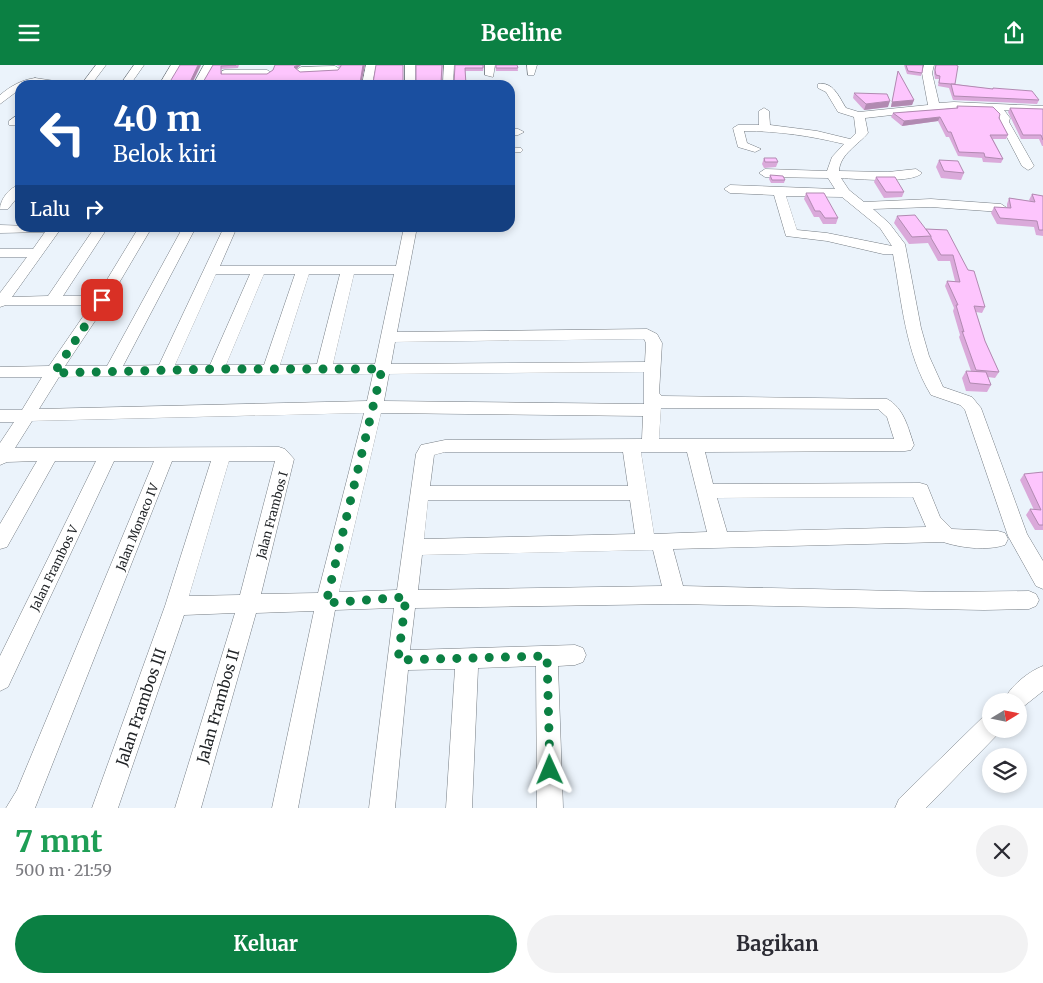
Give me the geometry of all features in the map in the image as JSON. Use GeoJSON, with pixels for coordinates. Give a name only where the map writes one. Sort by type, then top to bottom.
{"type":"FeatureCollection","features":[{"type":"Feature","properties":{"kind":"street"},"geometry":{"type":"LineString","coordinates":[[90,80],[101,65]]}},
{"type":"Feature","properties":{"kind":"street"},"geometry":{"type":"LineString","coordinates":[[128,80],[139,65]]}},
{"type":"Feature","properties":{"kind":"street"},"geometry":{"type":"LineString","coordinates":[[167,80],[176,65]]}},
{"type":"Feature","properties":{"kind":"street"},"geometry":{"type":"LineString","coordinates":[[200,80],[208,65]]}},
{"type":"Feature","properties":{"kind":"street"},"geometry":{"type":"LineString","coordinates":[[368,80],[371,65]]}},
{"type":"Feature","properties":{"kind":"street"},"geometry":{"type":"LineString","coordinates":[[410,65],[410,80]]}},
{"type":"Feature","properties":{"kind":"street"},"geometry":{"type":"LineString","coordinates":[[448,80],[449,65]]}},
{"type":"Feature","properties":{"kind":"street"},"geometry":{"type":"LineString","coordinates":[[929,65],[927,73],[934,106]]}},
{"type":"Feature","properties":{"kind":"street"},"geometry":{"type":"LineString","coordinates":[[225,73],[246,69],[269,69]]}},
{"type":"Feature","properties":{"kind":"street"},"geometry":{"type":"LineString","coordinates":[[300,71],[334,70]]}},
{"type":"Feature","properties":{"kind":"street"},"geometry":{"type":"LineString","coordinates":[[822,86],[830,89],[842,110],[860,115],[934,106],[1043,109]]}},
{"type":"Feature","properties":{"kind":"street"},"geometry":{"type":"LineString","coordinates":[[0,101],[15,88]]}},
{"type":"Feature","properties":{"kind":"street"},"geometry":{"type":"LineString","coordinates":[[994,107],[1005,117],[1004,122],[1028,166]]}},
{"type":"Feature","properties":{"kind":"street"},"geometry":{"type":"LineString","coordinates":[[764,111],[764,125],[767,128]]}},
{"type":"Feature","properties":{"kind":"street"},"geometry":{"type":"LineString","coordinates":[[860,115],[862,133],[836,159],[833,176],[846,193],[890,231],[899,245],[898,250],[907,287],[910,319],[920,352],[934,385],[937,391],[966,401],[973,408],[1018,536],[1043,580]]}},
{"type":"Feature","properties":{"kind":"street"},"geometry":{"type":"LineString","coordinates":[[0,123],[15,120]]}},
{"type":"Feature","properties":{"kind":"street"},"geometry":{"type":"LineString","coordinates":[[755,149],[742,145],[738,128],[767,128],[817,134],[854,143]]}},
{"type":"Feature","properties":{"kind":"street"},"geometry":{"type":"LineString","coordinates":[[765,173],[833,176],[916,173]]}},
{"type":"Feature","properties":{"kind":"street"},"geometry":{"type":"LineString","coordinates":[[730,189],[846,193]]}},
{"type":"Feature","properties":{"kind":"street"},"geometry":{"type":"LineString","coordinates":[[2,206],[15,192]]}},
{"type":"Feature","properties":{"kind":"street"},"geometry":{"type":"LineString","coordinates":[[779,192],[791,233],[827,237],[883,250],[898,250]]}},
{"type":"Feature","properties":{"kind":"street"},"geometry":{"type":"LineString","coordinates":[[863,206],[931,203],[1001,208]]}},
{"type":"Feature","properties":{"kind":"street"},"geometry":{"type":"LineString","coordinates":[[2,206],[15,206]]}},
{"type":"Feature","properties":{"kind":"street"},"geometry":{"type":"LineString","coordinates":[[0,229],[15,229]]}},
{"type":"Feature","properties":{"kind":"street"},"geometry":{"type":"LineString","coordinates":[[1,302],[52,232]]}},
{"type":"Feature","properties":{"kind":"street"},"geometry":{"type":"LineString","coordinates":[[53,300],[99,232]]}},
{"type":"Feature","properties":{"kind":"street"},"geometry":{"type":"LineString","coordinates":[[2,457],[143,232]]}},
{"type":"Feature","properties":{"kind":"street"},"geometry":{"type":"LineString","coordinates":[[112,371],[187,232]]}},
{"type":"Feature","properties":{"kind":"street"},"geometry":{"type":"LineString","coordinates":[[165,370],[229,232]]}},
{"type":"Feature","properties":{"kind":"street"},"geometry":{"type":"LineString","coordinates":[[284,808],[326,603],[390,337],[410,232]]}},
{"type":"Feature","properties":{"kind":"street"},"geometry":{"type":"LineString","coordinates":[[0,253],[38,253]]}},
{"type":"Feature","properties":{"kind":"street"},"geometry":{"type":"LineString","coordinates":[[212,270],[402,271]]}},
{"type":"Feature","properties":{"kind":"street"},"geometry":{"type":"LineString","coordinates":[[216,369],[258,271]]}},
{"type":"Feature","properties":{"kind":"street"},"geometry":{"type":"LineString","coordinates":[[271,369],[303,271]]}},
{"type":"Feature","properties":{"kind":"street"},"geometry":{"type":"LineString","coordinates":[[324,369],[348,272]]}},
{"type":"Feature","properties":{"kind":"street"},"geometry":{"type":"LineString","coordinates":[[0,279],[18,278]]}},
{"type":"Feature","properties":{"kind":"street"},"geometry":{"type":"LineString","coordinates":[[1,302],[102,300]]}},
{"type":"Feature","properties":{"kind":"street"},"geometry":{"type":"LineString","coordinates":[[390,337],[647,333],[652,337],[654,343],[651,395],[653,404],[640,445],[638,493],[653,542],[675,595]]}},
{"type":"Feature","properties":{"kind":"street"},"geometry":{"type":"LineString","coordinates":[[0,372],[652,367]]}},
{"type":"Feature","properties":{"kind":"street"},"geometry":{"type":"LineString","coordinates":[[0,416],[374,407],[653,404],[657,402],[881,403],[887,405],[894,413],[905,445],[640,445],[427,449],[424,454],[398,660],[382,808]]}},
{"type":"Feature","properties":{"kind":"street"},"geometry":{"type":"LineString","coordinates":[[694,445],[719,540]]}},
{"type":"Feature","properties":{"kind":"street","name":"Jalan Frambos I"},"geometry":{"type":"LineString","coordinates":[[222,455],[278,454],[285,459],[248,604]]}},
{"type":"Feature","properties":{"kind":"street"},"geometry":{"type":"LineString","coordinates":[[2,457],[50,455],[222,455]]}},
{"type":"Feature","properties":{"kind":"street"},"geometry":{"type":"LineString","coordinates":[[0,541],[50,455]]}},
{"type":"Feature","properties":{"kind":"street","name":"Jalan Frambos V"},"geometry":{"type":"LineString","coordinates":[[0,680],[108,455]]}},
{"type":"Feature","properties":{"kind":"street","name":"Jalan Monaco IV"},"geometry":{"type":"LineString","coordinates":[[19,808],[26,799],[166,455]]}},
{"type":"Feature","properties":{"kind":"street","name":"Jalan Frambos III"},"geometry":{"type":"LineString","coordinates":[[105,808],[176,606],[222,455]]}},
{"type":"Feature","properties":{"kind":"street"},"geometry":{"type":"LineString","coordinates":[[707,491],[920,490],[931,520],[941,535]]}},
{"type":"Feature","properties":{"kind":"street"},"geometry":{"type":"LineString","coordinates":[[420,493],[638,493]]}},
{"type":"Feature","properties":{"kind":"street"},"geometry":{"type":"LineString","coordinates":[[413,547],[941,535],[953,538],[998,539]]}},
{"type":"Feature","properties":{"kind":"street"},"geometry":{"type":"LineString","coordinates":[[176,606],[326,603],[406,597],[675,595],[890,602],[1028,600]]}},
{"type":"Feature","properties":{"kind":"street","name":"Jalan Frambos II"},"geometry":{"type":"LineString","coordinates":[[188,808],[248,604]]}},
{"type":"Feature","properties":{"kind":"street"},"geometry":{"type":"LineString","coordinates":[[398,660],[575,655]]}},
{"type":"Feature","properties":{"kind":"street"},"geometry":{"type":"LineString","coordinates":[[547,656],[550,808]]}},
{"type":"Feature","properties":{"kind":"street"},"geometry":{"type":"LineString","coordinates":[[459,808],[467,658]]}},
{"type":"Feature","properties":{"kind":"street"},"geometry":{"type":"LineString","coordinates":[[1024,693],[1043,676]]}},
{"type":"Feature","properties":{"kind":"street"},"geometry":{"type":"LineString","coordinates":[[908,808],[982,734]]}},
{"type":"Feature","properties":{"kind":"building"},"geometry":{"type":"Polygon","coordinates":[[[180,65],[198,65],[191,80],[171,80],[180,65]]]}},
{"type":"Feature","properties":{"kind":"building"},"geometry":{"type":"Polygon","coordinates":[[[213,65],[236,65],[221,66],[221,74],[267,74],[273,70],[275,65],[297,65],[294,67],[300,72],[338,70],[341,65],[363,65],[360,80],[204,80],[213,65]]]}},
{"type":"Feature","properties":{"kind":"building"},"geometry":{"type":"Polygon","coordinates":[[[376,65],[403,65],[403,80],[374,80],[376,65]]]}},
{"type":"Feature","properties":{"kind":"building"},"geometry":{"type":"Polygon","coordinates":[[[416,65],[442,65],[441,80],[416,80],[416,65]]]}},
{"type":"Feature","properties":{"kind":"building"},"geometry":{"type":"Polygon","coordinates":[[[455,65],[483,65],[483,68],[465,68],[466,80],[454,80],[455,65]]]}},
{"type":"Feature","properties":{"kind":"building"},"geometry":{"type":"Polygon","coordinates":[[[496,65],[517,65],[518,68],[496,68],[496,65]]]}},
{"type":"Feature","properties":{"kind":"building"},"geometry":{"type":"Polygon","coordinates":[[[906,65],[923,65],[922,73],[908,71],[906,65]]]}},
{"type":"Feature","properties":{"kind":"building"},"geometry":{"type":"Polygon","coordinates":[[[936,65],[958,66],[955,84],[939,83],[940,76],[936,75],[936,65]]]}},
{"type":"Feature","properties":{"kind":"building"},"geometry":{"type":"Polygon","coordinates":[[[898,71],[914,100],[892,102],[898,71]]]}},
{"type":"Feature","properties":{"kind":"building"},"geometry":{"type":"Polygon","coordinates":[[[951,84],[1032,91],[1039,100],[954,96],[951,84]]]}},
{"type":"Feature","properties":{"kind":"building"},"geometry":{"type":"Polygon","coordinates":[[[854,93],[887,94],[890,101],[866,104],[854,93]]]}},
{"type":"Feature","properties":{"kind":"building"},"geometry":{"type":"Polygon","coordinates":[[[957,106],[993,107],[1000,114],[999,118],[1008,135],[990,135],[1003,159],[985,157],[984,153],[959,152],[951,132],[948,132],[940,117],[904,121],[893,113],[958,108],[957,106]]]}},
{"type":"Feature","properties":{"kind":"building"},"geometry":{"type":"Polygon","coordinates":[[[1010,108],[1043,109],[1043,140],[1041,135],[1023,135],[1010,108]]]}},
{"type":"Feature","properties":{"kind":"building"},"geometry":{"type":"Polygon","coordinates":[[[764,158],[776,158],[778,162],[765,162],[764,158]]]}},
{"type":"Feature","properties":{"kind":"building"},"geometry":{"type":"Polygon","coordinates":[[[939,160],[958,161],[964,173],[944,171],[939,160]]]}},
{"type":"Feature","properties":{"kind":"building"},"geometry":{"type":"Polygon","coordinates":[[[770,175],[783,176],[785,180],[772,180],[770,175]]]}},
{"type":"Feature","properties":{"kind":"building"},"geometry":{"type":"Polygon","coordinates":[[[876,177],[895,177],[904,192],[886,192],[876,177]]]}},
{"type":"Feature","properties":{"kind":"building"},"geometry":{"type":"Polygon","coordinates":[[[806,193],[824,193],[838,218],[825,218],[820,211],[815,211],[806,193]]]}},
{"type":"Feature","properties":{"kind":"building"},"geometry":{"type":"Polygon","coordinates":[[[1032,194],[1043,196],[1043,230],[1039,230],[1037,221],[1000,218],[994,207],[1011,208],[1009,198],[1035,202],[1032,194]]]}},
{"type":"Feature","properties":{"kind":"building"},"geometry":{"type":"Polygon","coordinates":[[[915,215],[931,236],[912,237],[897,216],[915,215]]]}},
{"type":"Feature","properties":{"kind":"building"},"geometry":{"type":"Polygon","coordinates":[[[926,229],[947,230],[968,270],[974,271],[985,307],[974,306],[985,341],[999,372],[976,370],[962,331],[964,332],[956,305],[958,305],[947,281],[960,282],[953,255],[941,255],[926,229]]]}},
{"type":"Feature","properties":{"kind":"building"},"geometry":{"type":"Polygon","coordinates":[[[966,371],[986,372],[991,385],[970,383],[966,371]]]}},
{"type":"Feature","properties":{"kind":"building"},"geometry":{"type":"Polygon","coordinates":[[[1043,472],[1043,525],[1039,525],[1030,509],[1041,510],[1024,474],[1043,472]]]}},
{"type":"Feature","properties":{"kind":"route"},"geometry":{"type":"LineString","coordinates":[[102,300],[83,325],[54,373],[216,369],[382,369],[326,603],[406,597],[398,660],[547,656],[550,770]]}}]}
